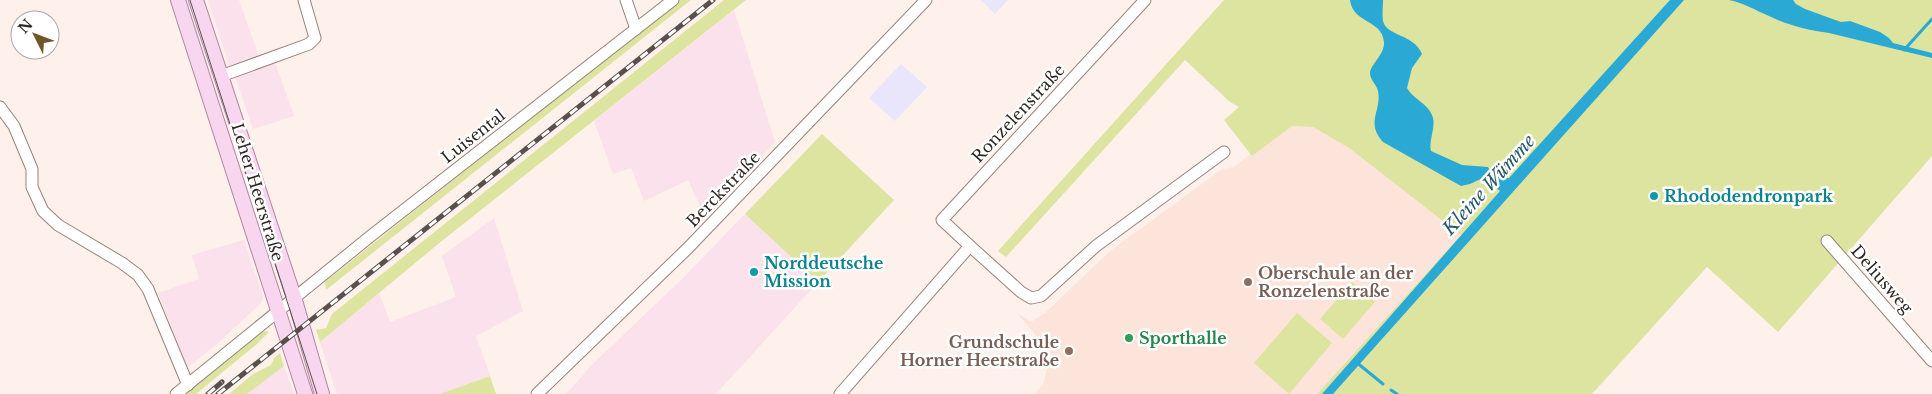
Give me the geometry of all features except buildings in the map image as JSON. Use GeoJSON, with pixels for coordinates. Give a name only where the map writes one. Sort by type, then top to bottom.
{"type":"FeatureCollection","features":[{"type":"Feature","properties":{"kind":"main road","name":"Leher Heerstraße"},"geometry":{"type":"LineString","coordinates":[[178,0],[305,394]]}},
{"type":"Feature","properties":{"kind":"main road","name":"Leher Heerstraße"},"geometry":{"type":"LineString","coordinates":[[196,0],[294,297],[322,394]]}},
{"type":"Feature","properties":{"kind":"street"},"geometry":{"type":"LineString","coordinates":[[221,76],[309,44],[315,38],[304,0]]}},
{"type":"Feature","properties":{"kind":"street"},"geometry":{"type":"LineString","coordinates":[[626,0],[636,29]]}},
{"type":"Feature","properties":{"kind":"street","name":"Luisental"},"geometry":{"type":"LineString","coordinates":[[176,394],[294,297],[673,0]]}},
{"type":"Feature","properties":{"kind":"street","name":"Berckstraße"},"geometry":{"type":"LineString","coordinates":[[538,394],[688,248],[926,0]]}},
{"type":"Feature","properties":{"kind":"street","name":"Ronzelenstraße"},"geometry":{"type":"LineString","coordinates":[[1144,0],[942,220],[1021,292],[1031,298],[1041,296],[1096,246],[1224,152]]}},
{"type":"Feature","properties":{"kind":"street"},"geometry":{"type":"LineString","coordinates":[[0,107],[18,134],[32,169],[32,187],[43,211],[58,225],[122,263],[138,275],[148,289],[188,385]]}},
{"type":"Feature","properties":{"kind":"street","name":"Deliusweg"},"geometry":{"type":"LineString","coordinates":[[1827,241],[1931,357]]}},
{"type":"Feature","properties":{"kind":"street"},"geometry":{"type":"LineString","coordinates":[[840,394],[970,246]]}},
{"type":"Feature","properties":{"kind":"shaded area"},"geometry":{"type":"Polygon","coordinates":[[[208,0],[239,0],[259,57],[276,65],[294,116],[253,129],[235,76],[229,65],[208,0]]]}},
{"type":"Feature","properties":{"kind":"shaded area"},"geometry":{"type":"Polygon","coordinates":[[[981,0],[1008,0],[995,14],[981,0]]]}},
{"type":"Feature","properties":{"kind":"shaded area"},"geometry":{"type":"Polygon","coordinates":[[[734,10],[775,142],[705,217],[688,180],[644,201],[631,168],[613,174],[594,121],[734,10]]]}},
{"type":"Feature","properties":{"kind":"shaded area"},"geometry":{"type":"Polygon","coordinates":[[[901,64],[927,87],[895,121],[869,98],[901,64]]]}},
{"type":"Feature","properties":{"kind":"shaded area","name":"Oberschule an der Ronzelenstraße"},"geometry":{"type":"Polygon","coordinates":[[[1286,126],[1313,127],[1349,148],[1461,235],[1317,394],[1035,394],[1043,385],[1049,360],[1043,344],[1017,313],[1031,322],[1045,313],[1110,251],[1214,175],[1223,169],[1234,167],[1286,126]]]}},
{"type":"Feature","properties":{"kind":"shaded area"},"geometry":{"type":"Polygon","coordinates":[[[745,214],[818,282],[716,394],[566,394],[593,364],[683,278],[745,214]]]}},
{"type":"Feature","properties":{"kind":"shaded area"},"geometry":{"type":"Polygon","coordinates":[[[494,218],[523,311],[476,336],[490,376],[440,394],[337,394],[320,342],[379,293],[390,322],[456,297],[442,256],[494,218]]]}},
{"type":"Feature","properties":{"kind":"shaded area"},"geometry":{"type":"Polygon","coordinates":[[[244,240],[263,297],[262,302],[218,343],[187,368],[158,293],[199,279],[192,255],[244,240]]]}},
{"type":"Feature","properties":{"kind":"shaded area"},"geometry":{"type":"Polygon","coordinates":[[[284,366],[294,394],[247,394],[284,366]]]}},
{"type":"Feature","properties":{"kind":"green space"},"geometry":{"type":"Polygon","coordinates":[[[679,0],[691,0],[326,290],[325,282],[679,0]]]}},
{"type":"Feature","properties":{"kind":"green space"},"geometry":{"type":"Polygon","coordinates":[[[724,0],[746,0],[438,244],[320,342],[316,330],[326,328],[332,314],[724,0]]]}},
{"type":"Feature","properties":{"kind":"green space","name":"Rhododendronpark"},"geometry":{"type":"Polygon","coordinates":[[[1224,0],[1932,0],[1932,156],[1778,332],[1707,267],[1592,394],[1317,394],[1461,235],[1349,148],[1313,127],[1292,126],[1252,156],[1224,120],[1239,107],[1230,102],[1185,60],[1006,257],[998,251],[1224,0]]]}},
{"type":"Feature","properties":{"kind":"green space"},"geometry":{"type":"Polygon","coordinates":[[[822,134],[894,200],[818,282],[745,214],[822,134]]]}},
{"type":"Feature","properties":{"kind":"green space"},"geometry":{"type":"Polygon","coordinates":[[[1352,282],[1375,302],[1343,339],[1320,319],[1352,282]]]}},
{"type":"Feature","properties":{"kind":"green space"},"geometry":{"type":"Polygon","coordinates":[[[1297,313],[1332,343],[1289,394],[1254,363],[1297,313]]]}},
{"type":"Feature","properties":{"kind":"green space"},"geometry":{"type":"Polygon","coordinates":[[[269,332],[257,344],[196,394],[184,394],[257,333],[269,332]]]}},
{"type":"Feature","properties":{"kind":"green space"},"geometry":{"type":"Polygon","coordinates":[[[280,353],[284,366],[247,394],[229,394],[253,374],[271,365],[274,358],[280,353]]]}},
{"type":"Feature","properties":{"kind":"green space"},"geometry":{"type":"Polygon","coordinates":[[[490,376],[496,394],[440,394],[490,376]]]}},
{"type":"Feature","properties":{"kind":"water"},"geometry":{"type":"Polygon","coordinates":[[[1350,0],[1383,0],[1383,21],[1385,26],[1413,43],[1422,54],[1412,68],[1407,88],[1427,107],[1432,115],[1434,124],[1430,146],[1431,151],[1462,165],[1488,167],[1491,172],[1509,178],[1670,0],[1684,0],[1333,394],[1322,394],[1500,191],[1483,178],[1461,186],[1383,142],[1375,128],[1375,116],[1379,98],[1370,73],[1372,66],[1382,51],[1384,42],[1378,29],[1356,13],[1352,8],[1350,0]]]}},
{"type":"Feature","properties":{"kind":"water"},"geometry":{"type":"Polygon","coordinates":[[[1729,0],[1793,0],[1805,9],[1841,22],[1850,21],[1880,32],[1893,43],[1932,53],[1932,58],[1798,27],[1729,0]]]}},
{"type":"Feature","properties":{"kind":"waterway"},"geometry":{"type":"LineString","coordinates":[[1904,50],[1932,19]]}},
{"type":"Feature","properties":{"kind":"waterway"},"geometry":{"type":"LineString","coordinates":[[1356,362],[1383,384]]}},
{"type":"Feature","properties":{"kind":"waterway"},"geometry":{"type":"LineString","coordinates":[[1391,390],[1397,394]]}},
{"type":"Feature","properties":{"kind":"tram line"},"geometry":{"type":"LineString","coordinates":[[190,0],[317,394]]}},
{"type":"Feature","properties":{"kind":"railway"},"geometry":{"type":"LineString","coordinates":[[218,394],[713,0]]}},
{"type":"Feature","properties":{"kind":"railway"},"geometry":{"type":"LineString","coordinates":[[208,394],[222,382]]}},
{"type":"Feature","properties":{"kind":"place","name":"Rhododendronpark"},"geometry":{"type":"Point","coordinates":[1654,196]}},
{"type":"Feature","properties":{"kind":"place","name":"Norddeutsche Mission"},"geometry":{"type":"Point","coordinates":[754,272]}},
{"type":"Feature","properties":{"kind":"place","name":"Oberschule an der Ronzelenstraße"},"geometry":{"type":"Point","coordinates":[1248,282]}},
{"type":"Feature","properties":{"kind":"place","name":"Sporthalle"},"geometry":{"type":"Point","coordinates":[1129,338]}},
{"type":"Feature","properties":{"kind":"place","name":"Grundschule Horner Heerstraße"},"geometry":{"type":"Point","coordinates":[1069,351]}},
{"type":"Feature","properties":{"kind":"water label","name":"Kleine Wümme"},"geometry":{"type":"Point","coordinates":[1489,185]}}]}
